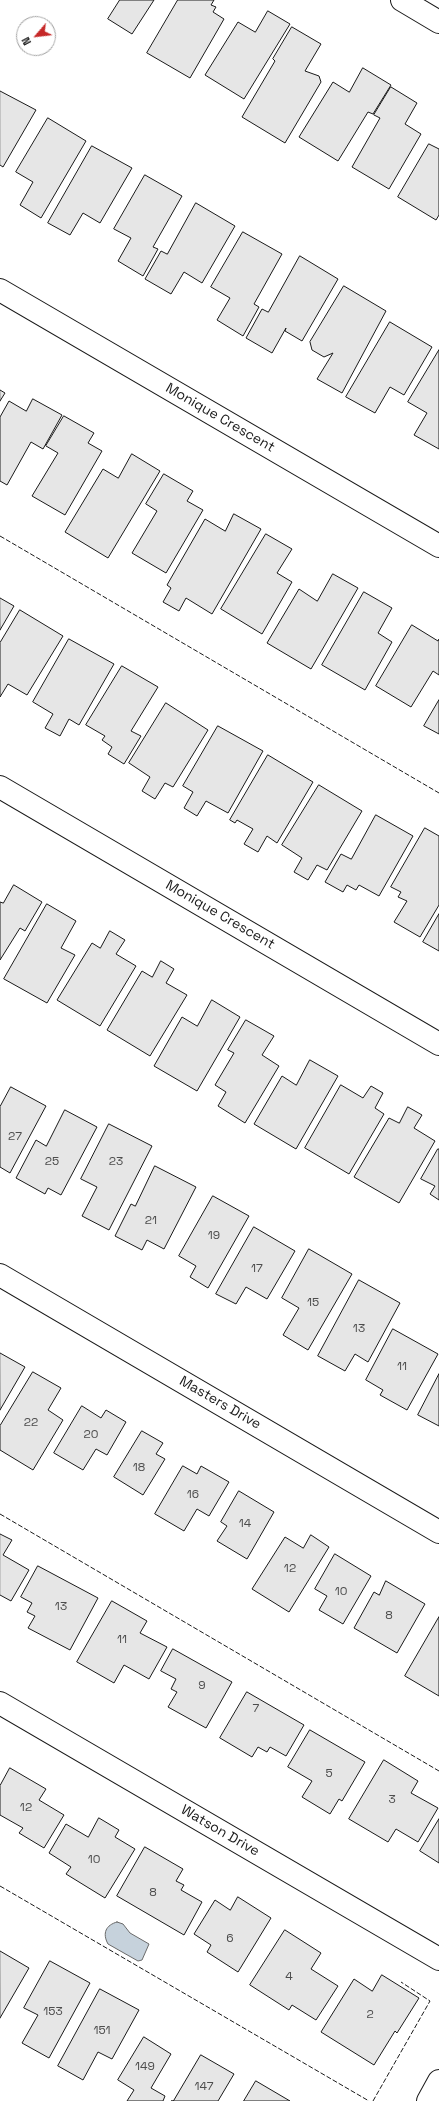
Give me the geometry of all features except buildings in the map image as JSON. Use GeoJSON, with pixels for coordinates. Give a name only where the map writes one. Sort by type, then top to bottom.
{"type":"FeatureCollection","features":[{"type":"Feature","properties":{"kind":"street"},"geometry":{"type":"LineString","coordinates":[[402,0],[439,22]]}},
{"type":"Feature","properties":{"kind":"street","name":"Monique Crescent"},"geometry":{"type":"LineString","coordinates":[[0,290],[439,546]]}},
{"type":"Feature","properties":{"kind":"street","name":"Monique Crescent"},"geometry":{"type":"LineString","coordinates":[[0,787],[439,1044]]}},
{"type":"Feature","properties":{"kind":"street","name":"Masters Drive"},"geometry":{"type":"LineString","coordinates":[[0,1275],[439,1532]]}},
{"type":"Feature","properties":{"kind":"street","name":"Watson Drive"},"geometry":{"type":"LineString","coordinates":[[0,1703],[439,1959]]}},
{"type":"Feature","properties":{"kind":"street"},"geometry":{"type":"LineString","coordinates":[[428,2101],[439,2081]]}},
{"type":"Feature","properties":{"kind":"shaded area"},"geometry":{"type":"Polygon","coordinates":[[[117,1922],[123,1924],[130,1933],[149,1944],[142,1960],[138,1961],[108,1944],[105,1936],[106,1930],[110,1925],[117,1922]]]}},
{"type":"Feature","properties":{"kind":"fence"},"geometry":{"type":"LineString","coordinates":[[0,536],[439,793]]}},
{"type":"Feature","properties":{"kind":"fence"},"geometry":{"type":"LineString","coordinates":[[0,1514],[439,1771]]}},
{"type":"Feature","properties":{"kind":"fence"},"geometry":{"type":"LineString","coordinates":[[0,1886],[369,2101]]}},
{"type":"Feature","properties":{"kind":"fence"},"geometry":{"type":"LineString","coordinates":[[373,2101],[430,2001],[401,1982]]}}]}
